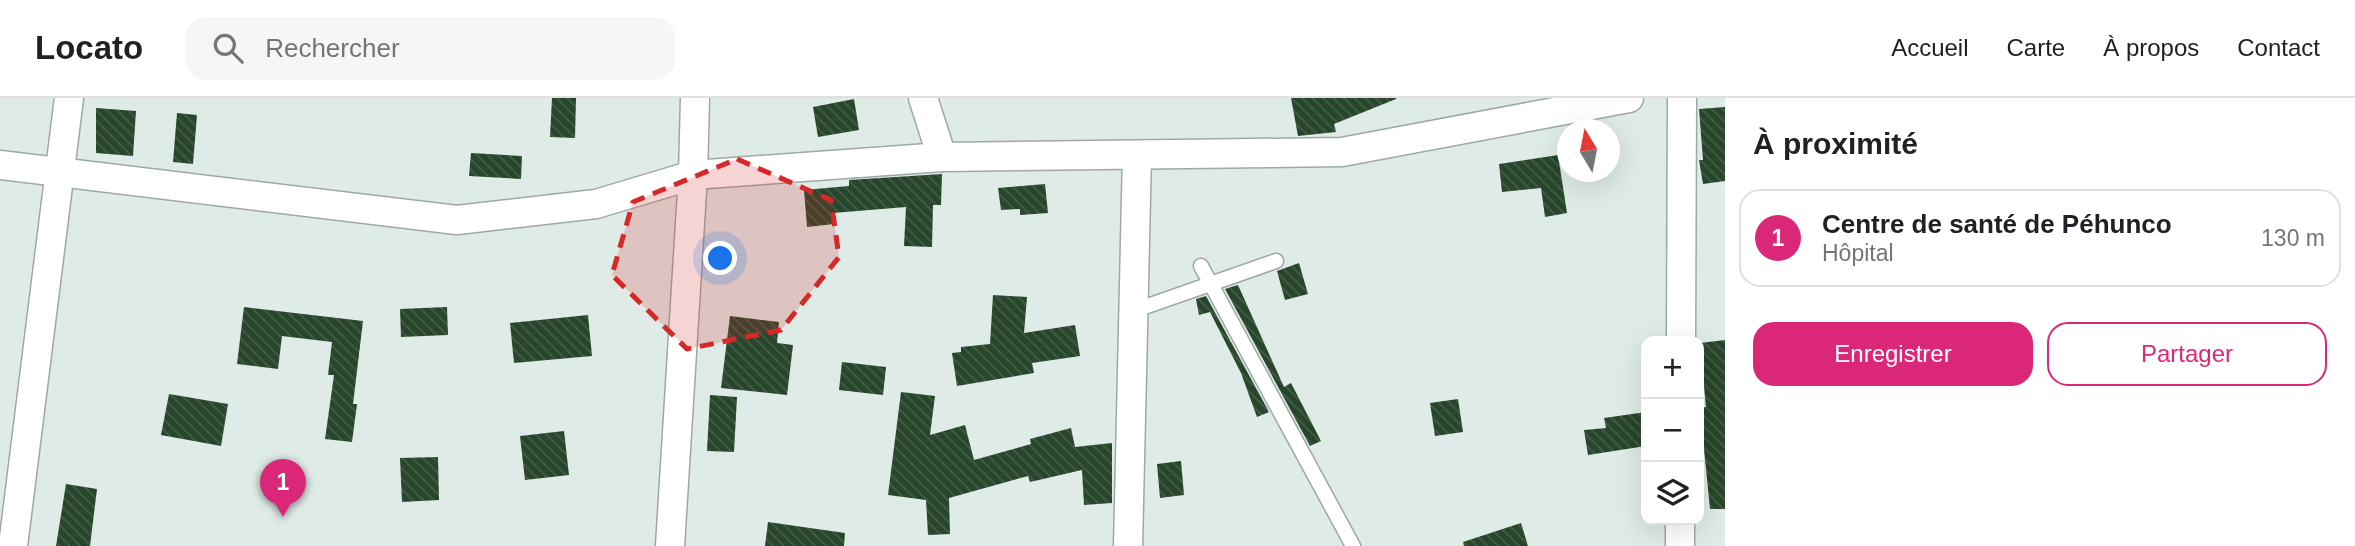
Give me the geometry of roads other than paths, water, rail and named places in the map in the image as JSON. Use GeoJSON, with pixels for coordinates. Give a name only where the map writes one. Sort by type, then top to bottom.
{"type":"FeatureCollection","features":[{"type":"Feature","properties":{"kind":"street"},"geometry":{"type":"LineString","coordinates":[[13,546],[69,98]]}},
{"type":"Feature","properties":{"kind":"street"},"geometry":{"type":"LineString","coordinates":[[670,546],[693,175],[695,98]]}},
{"type":"Feature","properties":{"kind":"street"},"geometry":{"type":"LineString","coordinates":[[923,98],[942,157]]}},
{"type":"Feature","properties":{"kind":"street"},"geometry":{"type":"LineString","coordinates":[[0,165],[457,220],[596,204],[693,175],[942,157],[1342,152],[1629,98]]}},
{"type":"Feature","properties":{"kind":"street"},"geometry":{"type":"LineString","coordinates":[[1681,336],[1682,98]]}},
{"type":"Feature","properties":{"kind":"street"},"geometry":{"type":"LineString","coordinates":[[1128,546],[1137,155]]}},
{"type":"Feature","properties":{"kind":"street"},"geometry":{"type":"LineString","coordinates":[[1680,525],[1680,546]]}},
{"type":"Feature","properties":{"kind":"lane"},"geometry":{"type":"LineString","coordinates":[[1133,311],[1276,261]]}},
{"type":"Feature","properties":{"kind":"lane"},"geometry":{"type":"LineString","coordinates":[[1201,266],[1353,546]]}},
{"type":"Feature","properties":{"kind":"place","name":"Centre de santé de Péhunco"},"geometry":{"type":"Point","coordinates":[283,517]}}]}
